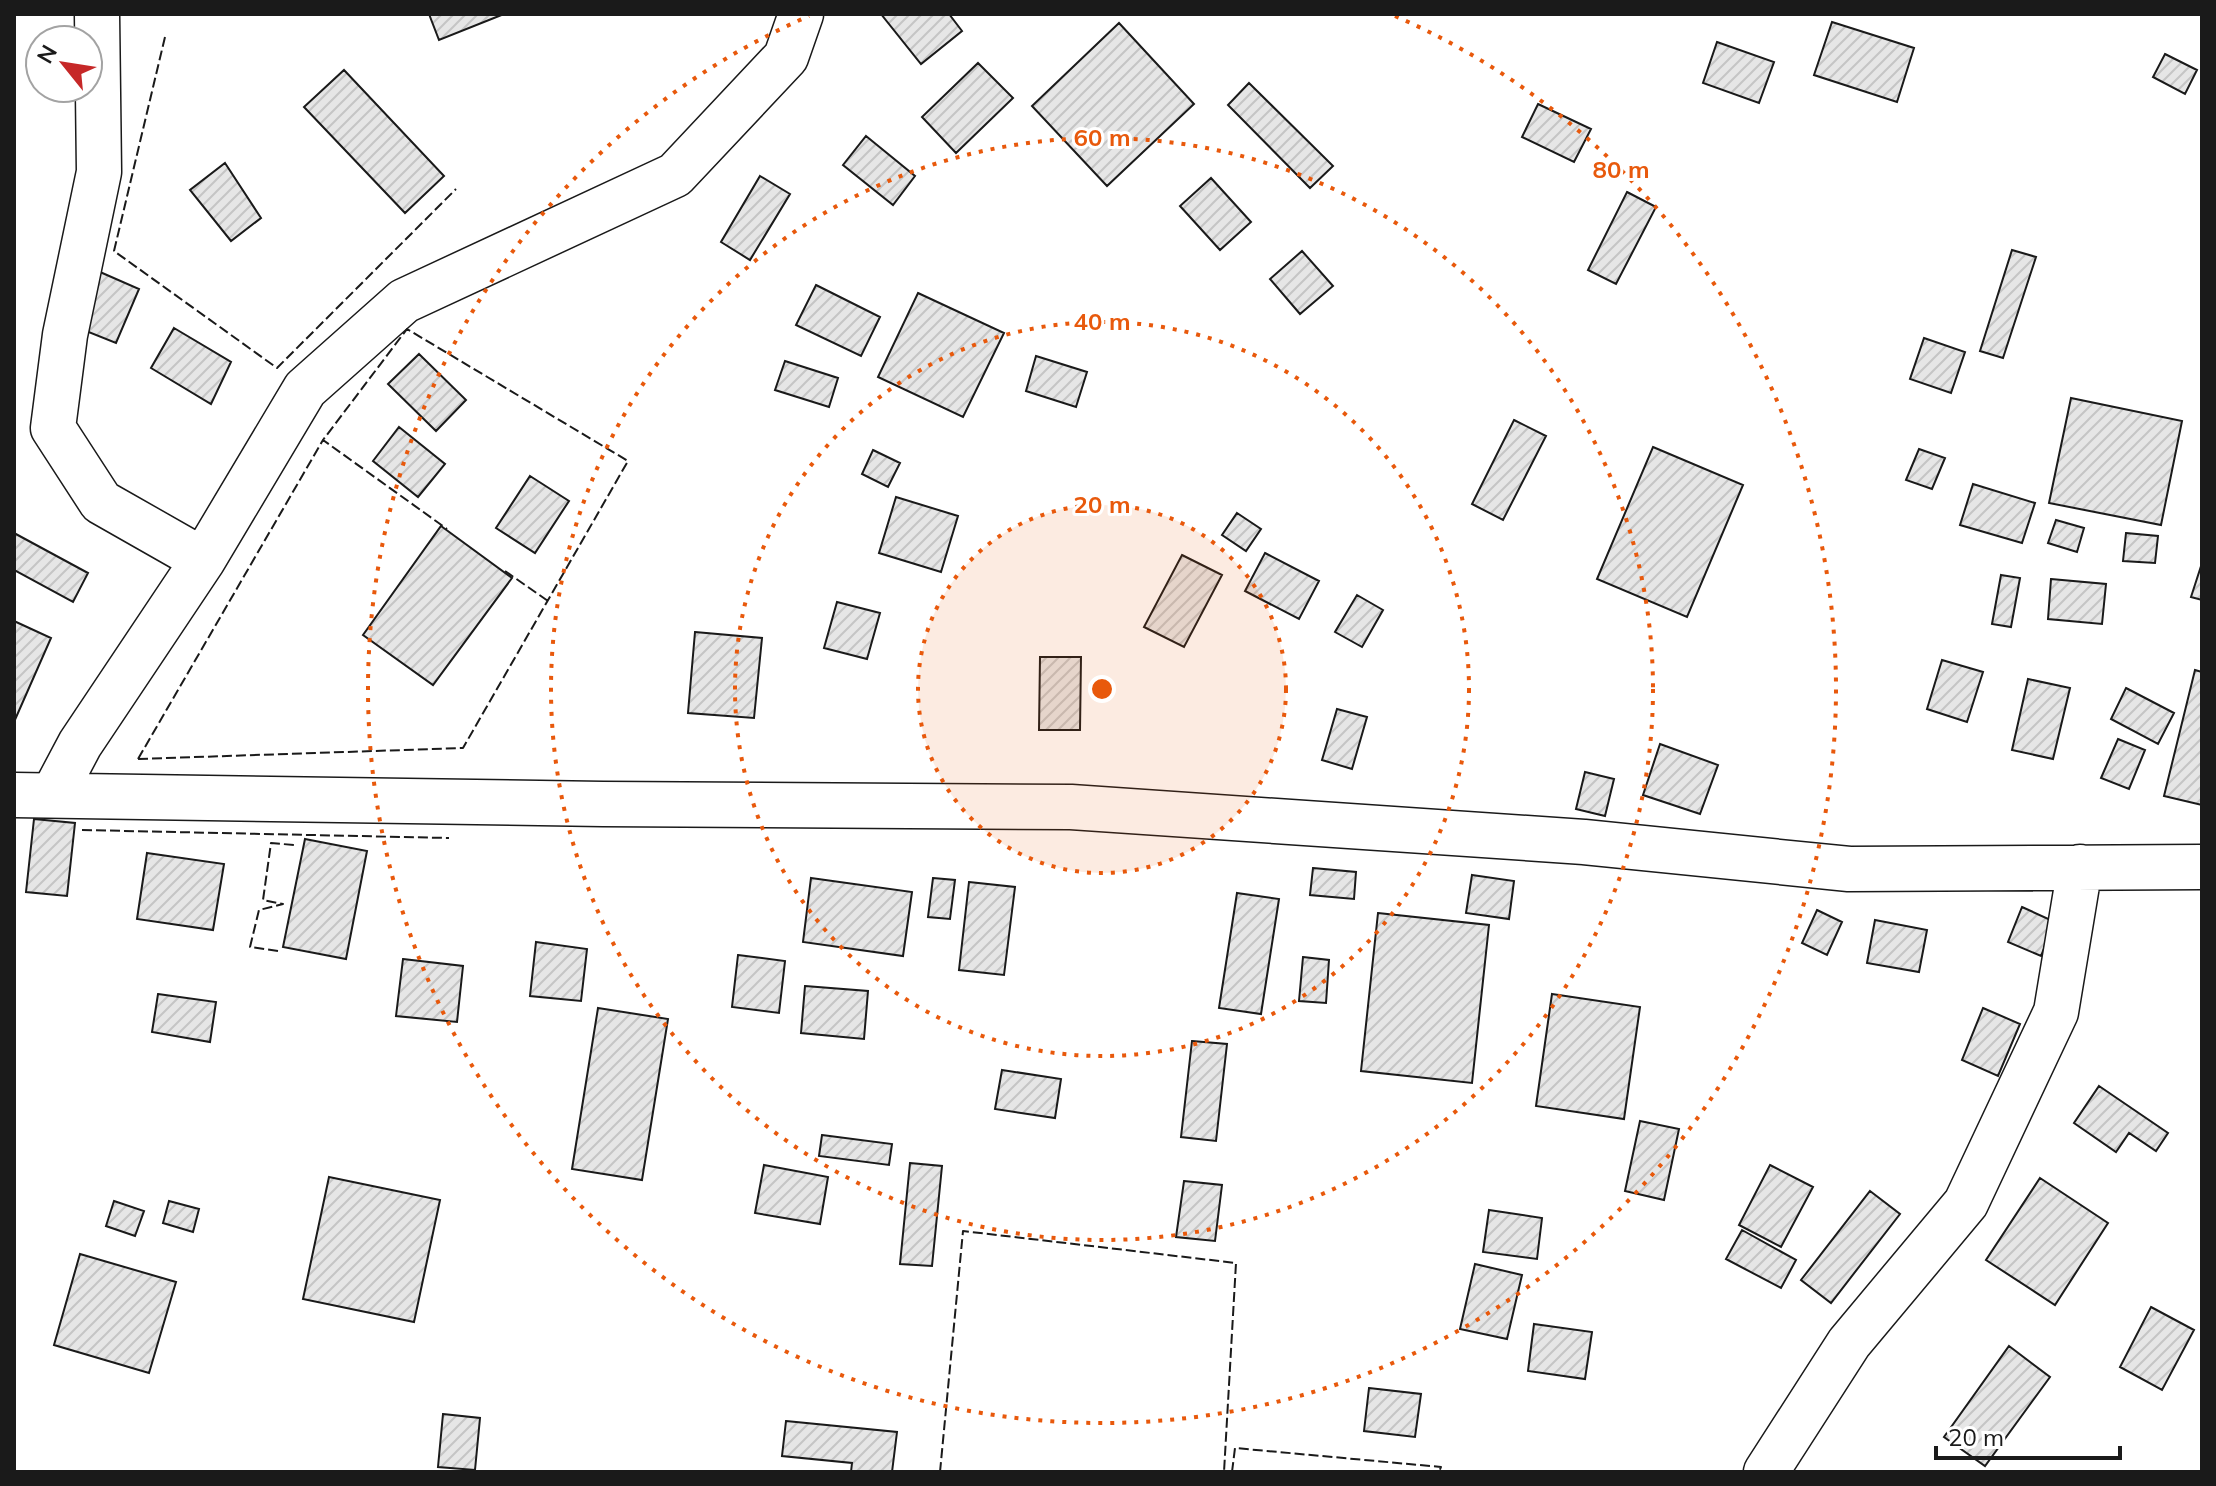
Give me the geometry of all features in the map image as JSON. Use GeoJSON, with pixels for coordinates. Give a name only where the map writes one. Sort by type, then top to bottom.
{"type":"FeatureCollection","features":[{"type":"Feature","properties":{"kind":"street"},"geometry":{"type":"LineString","coordinates":[[97,14],[99,172],[65,335],[53,428],[101,502],[203,560]]}},
{"type":"Feature","properties":{"kind":"street"},"geometry":{"type":"LineString","coordinates":[[34,795],[80,744],[203,560],[305,389],[404,301],[675,175],[786,57],[801,14]]}},
{"type":"Feature","properties":{"kind":"street"},"geometry":{"type":"LineString","coordinates":[[34,795],[1071,807],[1584,842],[1849,869],[2202,867]]}},
{"type":"Feature","properties":{"kind":"street"},"geometry":{"type":"LineString","coordinates":[[1766,1472],[1849,1343],[1966,1203],[2056,1012],[2080,867]]}},
{"type":"Feature","properties":{"kind":"building"},"geometry":{"type":"Polygon","coordinates":[[[429,14],[504,14],[439,40],[429,14]]]}},
{"type":"Feature","properties":{"kind":"building"},"geometry":{"type":"Polygon","coordinates":[[[881,14],[949,14],[962,31],[921,64],[881,14]]]}},
{"type":"Feature","properties":{"kind":"building"},"geometry":{"type":"Polygon","coordinates":[[[1832,22],[1914,48],[1897,102],[1814,75],[1832,22]]]}},
{"type":"Feature","properties":{"kind":"building"},"geometry":{"type":"Polygon","coordinates":[[[1119,23],[1194,104],[1107,186],[1032,106],[1119,23]]]}},
{"type":"Feature","properties":{"kind":"building"},"geometry":{"type":"Polygon","coordinates":[[[1717,42],[1774,62],[1759,103],[1703,83],[1717,42]]]}},
{"type":"Feature","properties":{"kind":"building"},"geometry":{"type":"Polygon","coordinates":[[[2165,54],[2197,70],[2185,94],[2153,77],[2165,54]]]}},
{"type":"Feature","properties":{"kind":"building"},"geometry":{"type":"Polygon","coordinates":[[[978,63],[1013,98],[956,153],[922,117],[978,63]]]}},
{"type":"Feature","properties":{"kind":"building"},"geometry":{"type":"Polygon","coordinates":[[[344,70],[444,176],[405,213],[304,107],[344,70]]]}},
{"type":"Feature","properties":{"kind":"building"},"geometry":{"type":"Polygon","coordinates":[[[1249,83],[1333,166],[1310,188],[1228,105],[1249,83]]]}},
{"type":"Feature","properties":{"kind":"building"},"geometry":{"type":"Polygon","coordinates":[[[1538,104],[1591,129],[1574,162],[1522,137],[1538,104]]]}},
{"type":"Feature","properties":{"kind":"building"},"geometry":{"type":"Polygon","coordinates":[[[866,136],[915,176],[893,205],[843,165],[866,136]]]}},
{"type":"Feature","properties":{"kind":"building"},"geometry":{"type":"Polygon","coordinates":[[[225,163],[261,218],[231,241],[190,190],[225,163]]]}},
{"type":"Feature","properties":{"kind":"building"},"geometry":{"type":"Polygon","coordinates":[[[760,176],[790,194],[750,260],[721,242],[760,176]]]}},
{"type":"Feature","properties":{"kind":"building"},"geometry":{"type":"Polygon","coordinates":[[[1211,178],[1251,222],[1220,250],[1180,206],[1211,178]]]}},
{"type":"Feature","properties":{"kind":"building"},"geometry":{"type":"Polygon","coordinates":[[[1627,192],[1656,207],[1616,284],[1588,270],[1627,192]]]}},
{"type":"Feature","properties":{"kind":"building"},"geometry":{"type":"Polygon","coordinates":[[[2012,250],[2036,257],[2003,358],[1980,351],[2012,250]]]}},
{"type":"Feature","properties":{"kind":"building"},"geometry":{"type":"Polygon","coordinates":[[[1302,251],[1333,286],[1300,314],[1270,279],[1302,251]]]}},
{"type":"Feature","properties":{"kind":"building"},"geometry":{"type":"Polygon","coordinates":[[[100,272],[139,289],[116,343],[76,327],[100,272]]]}},
{"type":"Feature","properties":{"kind":"building"},"geometry":{"type":"Polygon","coordinates":[[[816,285],[880,317],[861,356],[796,325],[816,285]]]}},
{"type":"Feature","properties":{"kind":"building"},"geometry":{"type":"Polygon","coordinates":[[[918,293],[1004,333],[963,417],[878,377],[918,293]]]}},
{"type":"Feature","properties":{"kind":"building"},"geometry":{"type":"Polygon","coordinates":[[[174,328],[231,362],[211,404],[151,368],[174,328]]]}},
{"type":"Feature","properties":{"kind":"building"},"geometry":{"type":"Polygon","coordinates":[[[1924,338],[1965,352],[1951,393],[1910,379],[1924,338]]]}},
{"type":"Feature","properties":{"kind":"building"},"geometry":{"type":"Polygon","coordinates":[[[419,354],[466,400],[436,431],[388,384],[419,354]]]}},
{"type":"Feature","properties":{"kind":"building"},"geometry":{"type":"Polygon","coordinates":[[[1036,356],[1087,372],[1076,407],[1026,391],[1036,356]]]}},
{"type":"Feature","properties":{"kind":"building"},"geometry":{"type":"Polygon","coordinates":[[[785,361],[838,378],[829,407],[775,390],[785,361]]]}},
{"type":"Feature","properties":{"kind":"building"},"geometry":{"type":"Polygon","coordinates":[[[2071,398],[2182,421],[2161,525],[2049,503],[2071,398]]]}},
{"type":"Feature","properties":{"kind":"building"},"geometry":{"type":"Polygon","coordinates":[[[1514,420],[1546,436],[1503,520],[1472,504],[1514,420]]]}},
{"type":"Feature","properties":{"kind":"building"},"geometry":{"type":"Polygon","coordinates":[[[399,427],[445,464],[418,497],[373,461],[399,427]]]}},
{"type":"Feature","properties":{"kind":"building"},"geometry":{"type":"Polygon","coordinates":[[[1653,447],[1743,485],[1687,617],[1597,579],[1653,447]]]}},
{"type":"Feature","properties":{"kind":"building"},"geometry":{"type":"Polygon","coordinates":[[[1919,449],[1945,458],[1932,489],[1906,480],[1919,449]]]}},
{"type":"Feature","properties":{"kind":"building"},"geometry":{"type":"Polygon","coordinates":[[[873,450],[900,463],[888,487],[862,474],[873,450]]]}},
{"type":"Feature","properties":{"kind":"building"},"geometry":{"type":"Polygon","coordinates":[[[530,476],[569,501],[535,553],[496,528],[530,476]]]}},
{"type":"Feature","properties":{"kind":"building"},"geometry":{"type":"Polygon","coordinates":[[[1973,484],[2035,503],[2022,543],[1960,525],[1973,484]]]}},
{"type":"Feature","properties":{"kind":"building"},"geometry":{"type":"Polygon","coordinates":[[[896,497],[958,516],[941,572],[879,553],[896,497]]]}},
{"type":"Feature","properties":{"kind":"building"},"geometry":{"type":"Polygon","coordinates":[[[1237,513],[1261,529],[1246,551],[1222,535],[1237,513]]]}},
{"type":"Feature","properties":{"kind":"building"},"geometry":{"type":"Polygon","coordinates":[[[2056,520],[2084,528],[2077,552],[2048,543],[2056,520]]]}},
{"type":"Feature","properties":{"kind":"building"},"geometry":{"type":"Polygon","coordinates":[[[441,526],[512,578],[433,685],[363,635],[441,526]]]}},
{"type":"Feature","properties":{"kind":"building"},"geometry":{"type":"Polygon","coordinates":[[[14,533],[88,573],[73,602],[14,570],[14,533]]]}},
{"type":"Feature","properties":{"kind":"building"},"geometry":{"type":"Polygon","coordinates":[[[2126,533],[2158,536],[2155,563],[2123,561],[2126,533]]]}},
{"type":"Feature","properties":{"kind":"building"},"geometry":{"type":"Polygon","coordinates":[[[1265,553],[1319,581],[1299,619],[1245,591],[1265,553]]]}},
{"type":"Feature","properties":{"kind":"building"},"geometry":{"type":"Polygon","coordinates":[[[1182,555],[1222,575],[1184,647],[1144,627],[1182,555]]]}},
{"type":"Feature","properties":{"kind":"building"},"geometry":{"type":"Polygon","coordinates":[[[2202,563],[2202,600],[2191,597],[2202,563]]]}},
{"type":"Feature","properties":{"kind":"building"},"geometry":{"type":"Polygon","coordinates":[[[2001,575],[2020,578],[2011,627],[1992,624],[2001,575]]]}},
{"type":"Feature","properties":{"kind":"building"},"geometry":{"type":"Polygon","coordinates":[[[2051,579],[2106,584],[2102,624],[2048,619],[2051,579]]]}},
{"type":"Feature","properties":{"kind":"building"},"geometry":{"type":"Polygon","coordinates":[[[1357,595],[1383,610],[1362,647],[1335,632],[1357,595]]]}},
{"type":"Feature","properties":{"kind":"building"},"geometry":{"type":"Polygon","coordinates":[[[837,602],[880,613],[867,659],[824,648],[837,602]]]}},
{"type":"Feature","properties":{"kind":"building"},"geometry":{"type":"Polygon","coordinates":[[[14,621],[51,638],[14,722],[14,621]]]}},
{"type":"Feature","properties":{"kind":"building"},"geometry":{"type":"Polygon","coordinates":[[[695,632],[762,638],[754,718],[688,713],[695,632]]]}},
{"type":"Feature","properties":{"kind":"building"},"geometry":{"type":"Polygon","coordinates":[[[1040,657],[1081,657],[1080,730],[1039,730],[1040,657]]]}},
{"type":"Feature","properties":{"kind":"building"},"geometry":{"type":"Polygon","coordinates":[[[1942,660],[1983,672],[1967,722],[1927,709],[1942,660]]]}},
{"type":"Feature","properties":{"kind":"building"},"geometry":{"type":"Polygon","coordinates":[[[2195,670],[2202,672],[2202,805],[2164,796],[2195,670]]]}},
{"type":"Feature","properties":{"kind":"building"},"geometry":{"type":"Polygon","coordinates":[[[2028,679],[2070,688],[2053,759],[2012,750],[2028,679]]]}},
{"type":"Feature","properties":{"kind":"building"},"geometry":{"type":"Polygon","coordinates":[[[2126,688],[2174,713],[2158,744],[2111,719],[2126,688]]]}},
{"type":"Feature","properties":{"kind":"building"},"geometry":{"type":"Polygon","coordinates":[[[1337,709],[1367,717],[1352,769],[1322,760],[1337,709]]]}},
{"type":"Feature","properties":{"kind":"building"},"geometry":{"type":"Polygon","coordinates":[[[2118,739],[2145,750],[2129,789],[2101,778],[2118,739]]]}},
{"type":"Feature","properties":{"kind":"building"},"geometry":{"type":"Polygon","coordinates":[[[1660,744],[1718,765],[1700,814],[1643,795],[1660,744]]]}},
{"type":"Feature","properties":{"kind":"building"},"geometry":{"type":"Polygon","coordinates":[[[1585,772],[1614,779],[1605,816],[1576,809],[1585,772]]]}},
{"type":"Feature","properties":{"kind":"building"},"geometry":{"type":"Polygon","coordinates":[[[34,819],[75,823],[67,896],[26,892],[34,819]]]}},
{"type":"Feature","properties":{"kind":"building"},"geometry":{"type":"Polygon","coordinates":[[[305,839],[367,851],[346,959],[283,947],[305,839]]]}},
{"type":"Feature","properties":{"kind":"building"},"geometry":{"type":"Polygon","coordinates":[[[147,853],[224,864],[213,930],[137,919],[147,853]]]}},
{"type":"Feature","properties":{"kind":"building"},"geometry":{"type":"Polygon","coordinates":[[[1313,868],[1356,872],[1354,899],[1310,895],[1313,868]]]}},
{"type":"Feature","properties":{"kind":"building"},"geometry":{"type":"Polygon","coordinates":[[[1472,875],[1514,881],[1509,919],[1466,913],[1472,875]]]}},
{"type":"Feature","properties":{"kind":"building"},"geometry":{"type":"Polygon","coordinates":[[[811,878],[912,892],[903,956],[803,942],[811,878]]]}},
{"type":"Feature","properties":{"kind":"building"},"geometry":{"type":"Polygon","coordinates":[[[933,878],[955,880],[950,919],[928,917],[933,878]]]}},
{"type":"Feature","properties":{"kind":"building"},"geometry":{"type":"Polygon","coordinates":[[[969,882],[1015,887],[1004,975],[959,970],[969,882]]]}},
{"type":"Feature","properties":{"kind":"building"},"geometry":{"type":"Polygon","coordinates":[[[1237,893],[1279,899],[1261,1014],[1219,1008],[1237,893]]]}},
{"type":"Feature","properties":{"kind":"building"},"geometry":{"type":"Polygon","coordinates":[[[2022,907],[2055,922],[2041,956],[2008,942],[2022,907]]]}},
{"type":"Feature","properties":{"kind":"building"},"geometry":{"type":"Polygon","coordinates":[[[1817,910],[1842,922],[1827,955],[1802,943],[1817,910]]]}},
{"type":"Feature","properties":{"kind":"building"},"geometry":{"type":"Polygon","coordinates":[[[1378,913],[1489,925],[1472,1083],[1361,1071],[1378,913]]]}},
{"type":"Feature","properties":{"kind":"building"},"geometry":{"type":"Polygon","coordinates":[[[1875,920],[1927,930],[1919,972],[1867,963],[1875,920]]]}},
{"type":"Feature","properties":{"kind":"building"},"geometry":{"type":"Polygon","coordinates":[[[536,942],[587,949],[581,1001],[530,996],[536,942]]]}},
{"type":"Feature","properties":{"kind":"building"},"geometry":{"type":"Polygon","coordinates":[[[738,955],[785,961],[779,1013],[732,1007],[738,955]]]}},
{"type":"Feature","properties":{"kind":"building"},"geometry":{"type":"Polygon","coordinates":[[[1303,957],[1329,960],[1326,1003],[1299,1001],[1303,957]]]}},
{"type":"Feature","properties":{"kind":"building"},"geometry":{"type":"Polygon","coordinates":[[[403,959],[463,966],[457,1022],[396,1016],[403,959]]]}},
{"type":"Feature","properties":{"kind":"building"},"geometry":{"type":"Polygon","coordinates":[[[805,986],[868,991],[864,1039],[801,1033],[805,986]]]}},
{"type":"Feature","properties":{"kind":"building"},"geometry":{"type":"Polygon","coordinates":[[[158,994],[216,1002],[210,1042],[152,1032],[158,994]]]}},
{"type":"Feature","properties":{"kind":"building"},"geometry":{"type":"Polygon","coordinates":[[[1552,994],[1640,1007],[1624,1119],[1536,1106],[1552,994]]]}},
{"type":"Feature","properties":{"kind":"building"},"geometry":{"type":"Polygon","coordinates":[[[598,1008],[668,1019],[642,1180],[572,1169],[598,1008]]]}},
{"type":"Feature","properties":{"kind":"building"},"geometry":{"type":"Polygon","coordinates":[[[1983,1008],[2020,1024],[1998,1076],[1962,1060],[1983,1008]]]}},
{"type":"Feature","properties":{"kind":"building"},"geometry":{"type":"Polygon","coordinates":[[[1192,1041],[1227,1044],[1216,1141],[1181,1137],[1192,1041]]]}},
{"type":"Feature","properties":{"kind":"building"},"geometry":{"type":"Polygon","coordinates":[[[1002,1070],[1061,1079],[1055,1118],[995,1109],[1002,1070]]]}},
{"type":"Feature","properties":{"kind":"building"},"geometry":{"type":"Polygon","coordinates":[[[2099,1086],[2168,1133],[2156,1151],[2129,1133],[2116,1152],[2074,1123],[2099,1086]]]}},
{"type":"Feature","properties":{"kind":"building"},"geometry":{"type":"Polygon","coordinates":[[[1640,1121],[1679,1129],[1664,1200],[1625,1191],[1640,1121]]]}},
{"type":"Feature","properties":{"kind":"building"},"geometry":{"type":"Polygon","coordinates":[[[822,1135],[892,1144],[889,1165],[819,1156],[822,1135]]]}},
{"type":"Feature","properties":{"kind":"building"},"geometry":{"type":"Polygon","coordinates":[[[910,1163],[942,1166],[932,1266],[900,1264],[910,1163]]]}},
{"type":"Feature","properties":{"kind":"building"},"geometry":{"type":"Polygon","coordinates":[[[764,1165],[828,1177],[820,1224],[755,1213],[764,1165]]]}},
{"type":"Feature","properties":{"kind":"building"},"geometry":{"type":"Polygon","coordinates":[[[1770,1165],[1813,1187],[1781,1247],[1739,1225],[1770,1165]]]}},
{"type":"Feature","properties":{"kind":"building"},"geometry":{"type":"Polygon","coordinates":[[[329,1177],[440,1200],[414,1322],[303,1299],[329,1177]]]}},
{"type":"Feature","properties":{"kind":"building"},"geometry":{"type":"Polygon","coordinates":[[[2040,1178],[2108,1223],[2055,1305],[1986,1260],[2040,1178]]]}},
{"type":"Feature","properties":{"kind":"building"},"geometry":{"type":"Polygon","coordinates":[[[1184,1181],[1222,1185],[1215,1241],[1176,1237],[1184,1181]]]}},
{"type":"Feature","properties":{"kind":"building"},"geometry":{"type":"Polygon","coordinates":[[[1870,1191],[1900,1214],[1831,1303],[1801,1280],[1870,1191]]]}},
{"type":"Feature","properties":{"kind":"building"},"geometry":{"type":"Polygon","coordinates":[[[114,1201],[144,1211],[135,1236],[106,1226],[114,1201]]]}},
{"type":"Feature","properties":{"kind":"building"},"geometry":{"type":"Polygon","coordinates":[[[169,1201],[199,1209],[193,1232],[163,1223],[169,1201]]]}},
{"type":"Feature","properties":{"kind":"building"},"geometry":{"type":"Polygon","coordinates":[[[1489,1210],[1542,1218],[1537,1259],[1483,1252],[1489,1210]]]}},
{"type":"Feature","properties":{"kind":"building"},"geometry":{"type":"Polygon","coordinates":[[[1742,1230],[1796,1260],[1781,1288],[1726,1259],[1742,1230]]]}},
{"type":"Feature","properties":{"kind":"building"},"geometry":{"type":"Polygon","coordinates":[[[80,1254],[176,1282],[149,1373],[54,1345],[80,1254]]]}},
{"type":"Feature","properties":{"kind":"building"},"geometry":{"type":"Polygon","coordinates":[[[1475,1264],[1522,1275],[1507,1339],[1460,1329],[1475,1264]]]}},
{"type":"Feature","properties":{"kind":"building"},"geometry":{"type":"Polygon","coordinates":[[[2151,1307],[2194,1330],[2162,1390],[2120,1367],[2151,1307]]]}},
{"type":"Feature","properties":{"kind":"building"},"geometry":{"type":"Polygon","coordinates":[[[1534,1324],[1592,1332],[1585,1379],[1528,1371],[1534,1324]]]}},
{"type":"Feature","properties":{"kind":"building"},"geometry":{"type":"Polygon","coordinates":[[[2009,1346],[2050,1377],[1985,1466],[1944,1437],[2009,1346]]]}},
{"type":"Feature","properties":{"kind":"building"},"geometry":{"type":"Polygon","coordinates":[[[1369,1388],[1421,1394],[1415,1437],[1364,1431],[1369,1388]]]}},
{"type":"Feature","properties":{"kind":"building"},"geometry":{"type":"Polygon","coordinates":[[[443,1414],[480,1418],[475,1470],[438,1467],[443,1414]]]}},
{"type":"Feature","properties":{"kind":"building"},"geometry":{"type":"Polygon","coordinates":[[[786,1421],[897,1432],[892,1472],[851,1472],[852,1463],[782,1456],[786,1421]]]}},
{"type":"Feature","properties":{"kind":"fence"},"geometry":{"type":"LineString","coordinates":[[165,37],[114,251],[277,368],[456,189]]}},
{"type":"Feature","properties":{"kind":"fence"},"geometry":{"type":"LineString","coordinates":[[138,759],[463,748],[628,461],[407,329],[323,440],[447,529]]}},
{"type":"Feature","properties":{"kind":"fence"},"geometry":{"type":"LineString","coordinates":[[138,759],[323,440]]}},
{"type":"Feature","properties":{"kind":"fence"},"geometry":{"type":"LineString","coordinates":[[505,571],[548,601]]}},
{"type":"Feature","properties":{"kind":"fence"},"geometry":{"type":"LineString","coordinates":[[82,830],[449,838]]}},
{"type":"Feature","properties":{"kind":"fence"},"geometry":{"type":"LineString","coordinates":[[278,951],[250,947],[259,910],[283,904],[263,900],[271,843],[294,845]]}},
{"type":"Feature","properties":{"kind":"fence"},"geometry":{"type":"LineString","coordinates":[[940,1472],[963,1231],[1236,1263],[1224,1472]]}},
{"type":"Feature","properties":{"kind":"fence"},"geometry":{"type":"LineString","coordinates":[[1232,1472],[1235,1448],[1441,1467],[1439,1472]]}}]}
